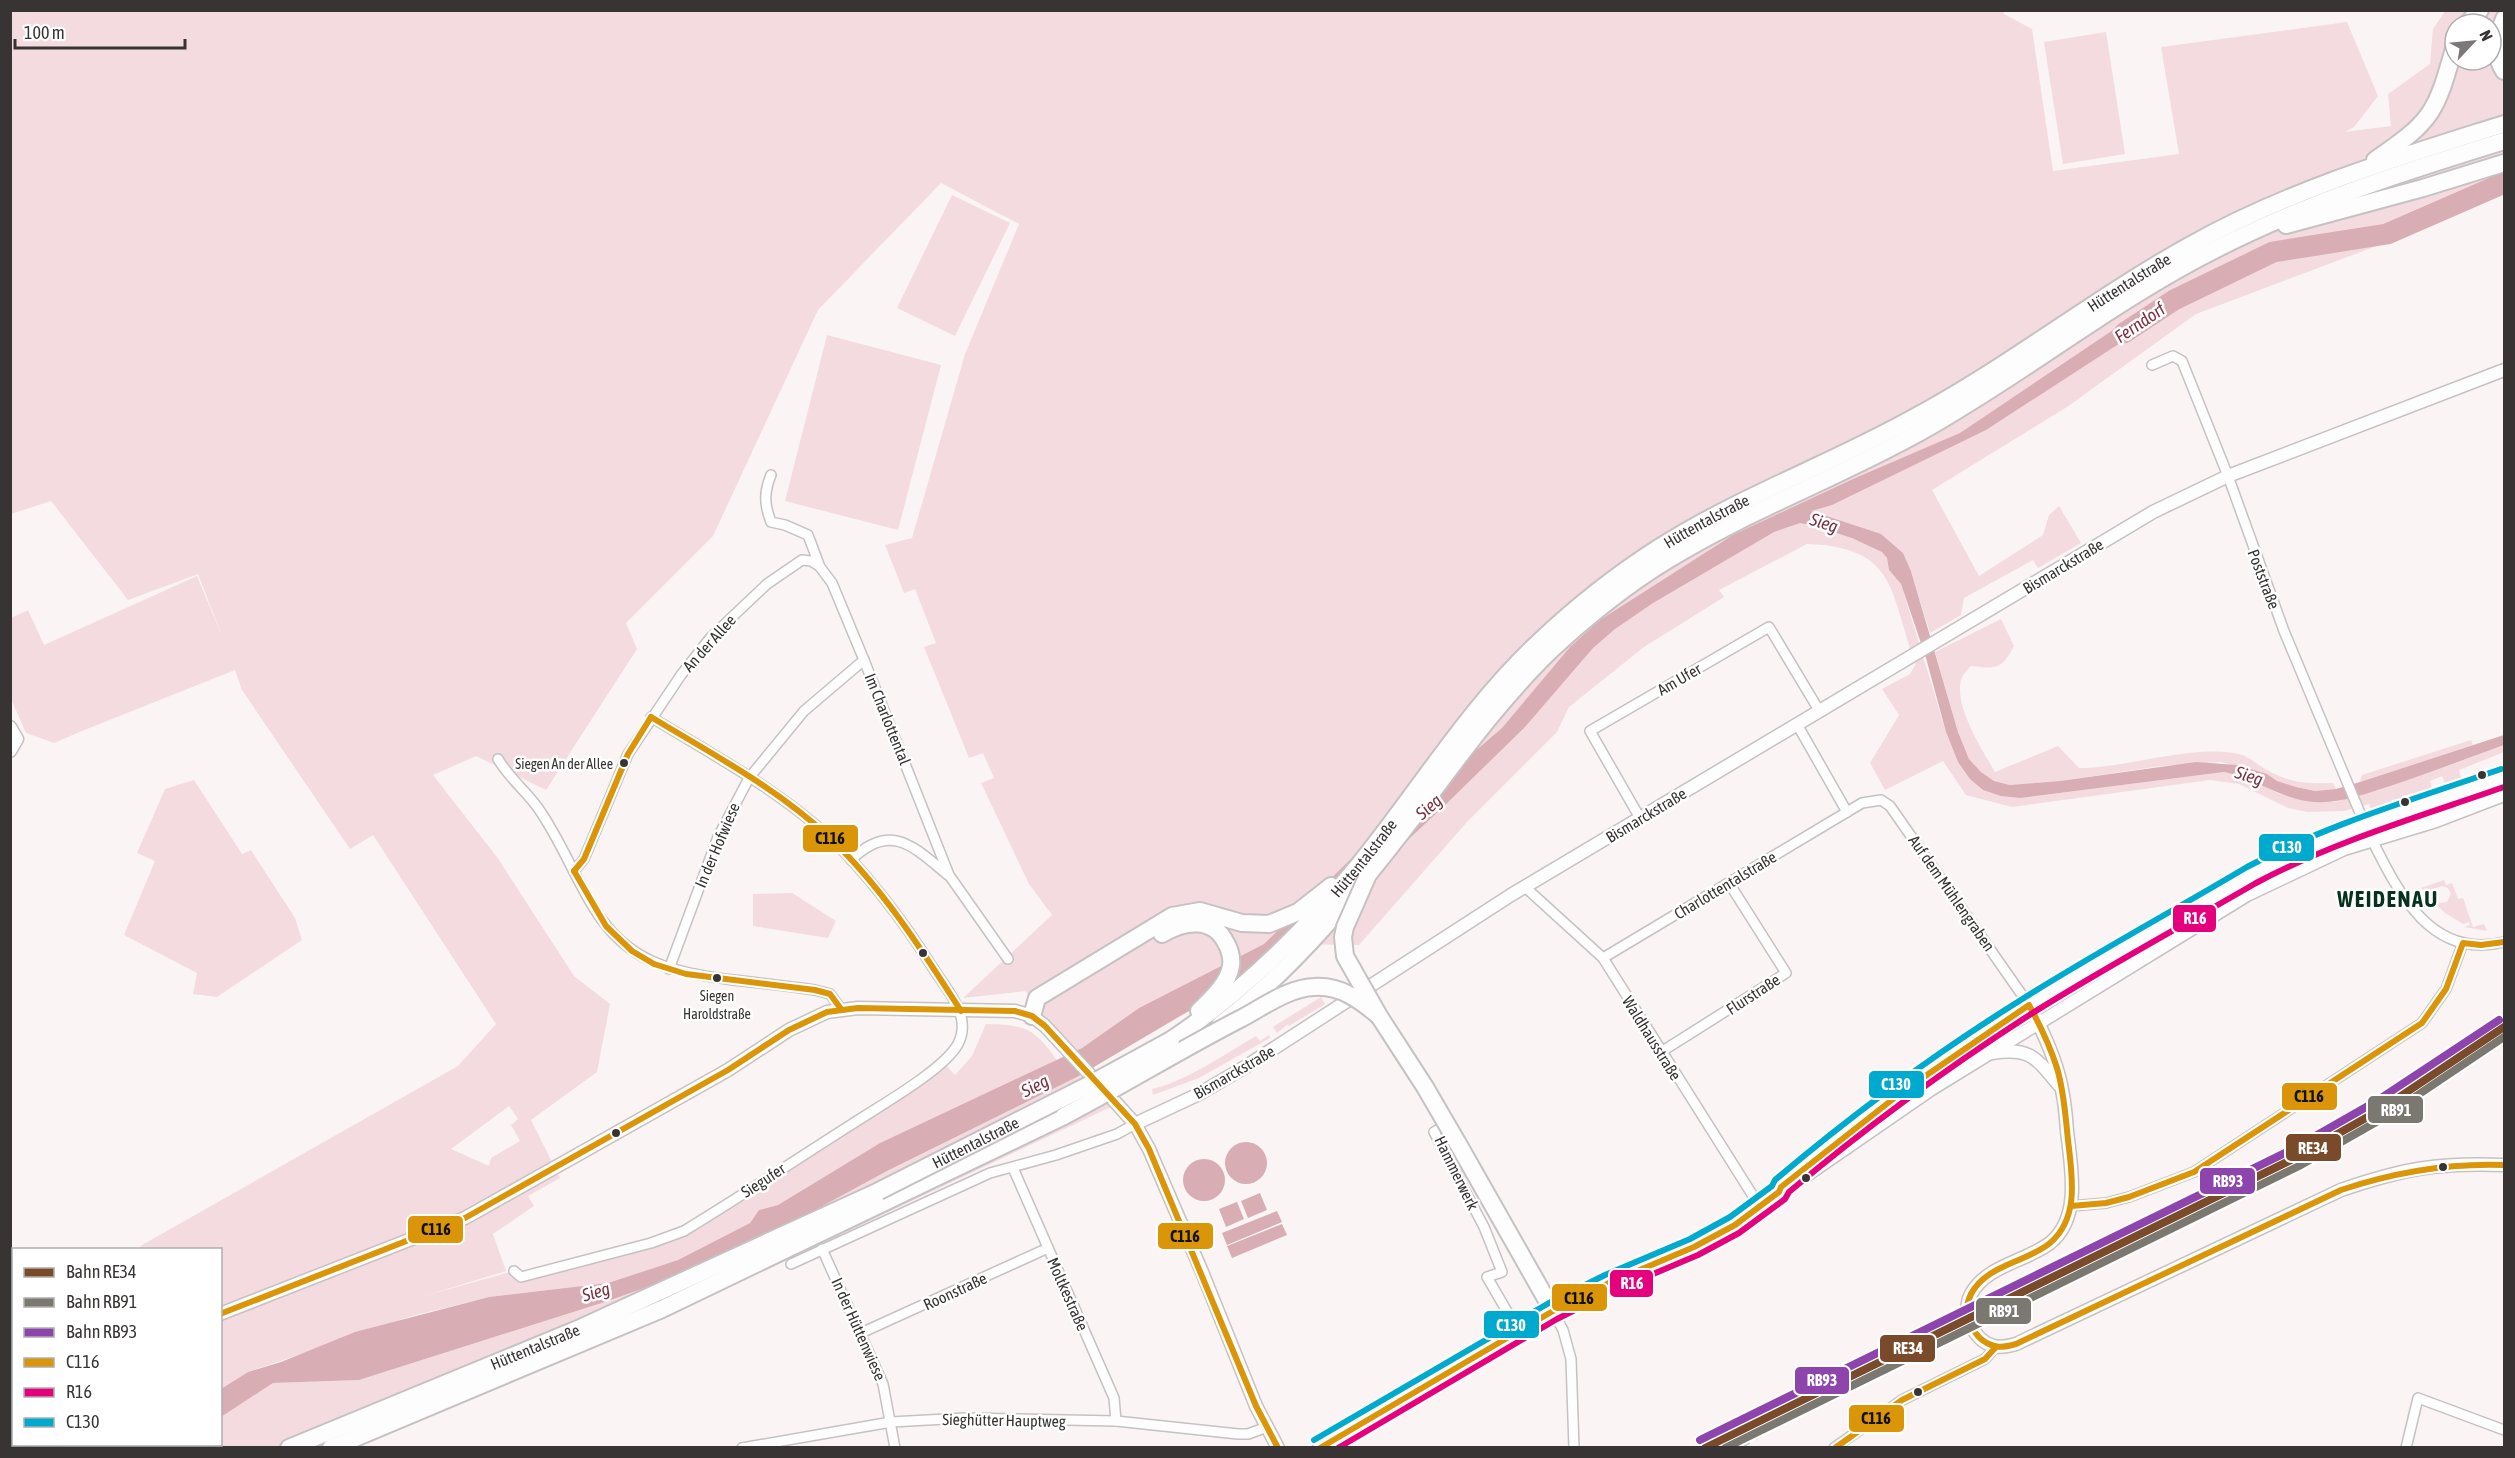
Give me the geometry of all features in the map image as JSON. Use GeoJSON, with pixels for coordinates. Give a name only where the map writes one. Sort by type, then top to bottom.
{"type":"FeatureCollection","features":[{"type":"Feature","properties":{"kind":"highway"},"geometry":{"type":"LineString","coordinates":[[2505,19],[2498,34],[2497,54],[2505,71]]}},
{"type":"Feature","properties":{"kind":"highway"},"geometry":{"type":"LineString","coordinates":[[2359,170],[2404,140],[2430,115],[2443,89],[2448,72]]}},
{"type":"Feature","properties":{"kind":"highway","name":"Hüttentalstraße"},"geometry":{"type":"LineString","coordinates":[[331,1448],[662,1309],[1064,1116],[1193,1044],[1254,998],[1292,963],[1342,908],[1363,870],[1471,717],[1509,672],[1572,612],[1636,563],[1692,529],[1875,439],[1943,402],[2108,295],[2192,244],[2294,195],[2359,170],[2505,124]]}},
{"type":"Feature","properties":{"kind":"highway","name":"Hüttentalstraße"},"geometry":{"type":"LineString","coordinates":[[289,1448],[578,1329],[826,1215],[947,1158],[1094,1083],[1171,1040],[1226,1001],[1274,959],[1363,870],[1520,683],[1582,622],[1668,560],[1950,415],[2159,281],[2244,235],[2386,177],[2505,141]]}},
{"type":"Feature","properties":{"kind":"highway"},"geometry":{"type":"LineString","coordinates":[[2244,235],[2326,216],[2505,163]]}},
{"type":"Feature","properties":{"kind":"highway"},"geometry":{"type":"LineString","coordinates":[[1032,1016],[1037,998],[1172,916],[1200,911],[1230,920],[1260,925],[1279,922],[1363,870]]}},
{"type":"Feature","properties":{"kind":"highway"},"geometry":{"type":"LineString","coordinates":[[1363,870],[1346,927],[1343,947],[1349,966],[1425,1087],[1553,1311]]}},
{"type":"Feature","properties":{"kind":"highway"},"geometry":{"type":"LineString","coordinates":[[1032,1016],[1179,925],[1198,922],[1216,930],[1228,946],[1231,965],[1215,995],[1171,1040]]}},
{"type":"Feature","properties":{"kind":"highway"},"geometry":{"type":"LineString","coordinates":[[1193,1044],[1286,994],[1306,988],[1338,989],[1365,1004],[1379,1016]]}},
{"type":"Feature","properties":{"kind":"street","name":"Poststraße"},"geometry":{"type":"LineString","coordinates":[[2152,365],[2172,357],[2182,362],[2228,476],[2261,571],[2365,825]]}},
{"type":"Feature","properties":{"kind":"street","name":"Bismarckstraße"},"geometry":{"type":"LineString","coordinates":[[791,1264],[990,1173],[1013,1168],[1117,1134],[1216,1085],[1525,887],[2153,512],[2228,476],[2505,370]]}},
{"type":"Feature","properties":{"kind":"street"},"geometry":{"type":"LineString","coordinates":[[771,475],[765,491],[766,510],[771,522],[785,525],[808,535],[820,567]]}},
{"type":"Feature","properties":{"kind":"street","name":"An der Allee"},"geometry":{"type":"LineString","coordinates":[[574,871],[584,859],[628,754],[681,675],[711,638],[767,584],[802,560],[811,561],[820,567]]}},
{"type":"Feature","properties":{"kind":"street","name":"Im Charlottental"},"geometry":{"type":"LineString","coordinates":[[820,567],[832,583],[949,875],[1008,959]]}},
{"type":"Feature","properties":{"kind":"street","name":"Am Ufer"},"geometry":{"type":"LineString","coordinates":[[1640,818],[1590,731],[1769,627],[1820,712]]}},
{"type":"Feature","properties":{"kind":"street","name":"In der Hofwiese"},"geometry":{"type":"LineString","coordinates":[[669,969],[718,837],[750,778],[804,711],[864,660]]}},
{"type":"Feature","properties":{"kind":"street"},"geometry":{"type":"LineString","coordinates":[[651,717],[750,778],[802,814],[851,860],[897,914],[961,1011]]}},
{"type":"Feature","properties":{"kind":"street"},"geometry":{"type":"LineString","coordinates":[[1798,726],[1847,812]]}},
{"type":"Feature","properties":{"kind":"street"},"geometry":{"type":"LineString","coordinates":[[10,727],[17,739],[10,751]]}},
{"type":"Feature","properties":{"kind":"street"},"geometry":{"type":"LineString","coordinates":[[498,759],[505,771],[538,808],[593,908],[618,939],[643,958],[686,974],[830,994],[841,1009]]}},
{"type":"Feature","properties":{"kind":"street"},"geometry":{"type":"LineString","coordinates":[[1319,1448],[1553,1311],[1609,1283],[1694,1247],[1735,1224],[1785,1190],[1870,1124],[1923,1077],[2029,1005],[2252,875],[2312,845],[2505,778]]}},
{"type":"Feature","properties":{"kind":"street"},"geometry":{"type":"LineString","coordinates":[[1870,1124],[1930,1090],[2247,895],[2304,866],[2372,840],[2436,821],[2505,795]]}},
{"type":"Feature","properties":{"kind":"street","name":"Auf dem Mühlengraben"},"geometry":{"type":"LineString","coordinates":[[1863,803],[1881,800],[1890,806],[2029,1005]]}},
{"type":"Feature","properties":{"kind":"street","name":"Charlottentalstraße"},"geometry":{"type":"LineString","coordinates":[[1603,958],[1863,803]]}},
{"type":"Feature","properties":{"kind":"street"},"geometry":{"type":"LineString","coordinates":[[2365,825],[2413,910],[2436,931],[2463,943],[2481,945],[2505,942]]}},
{"type":"Feature","properties":{"kind":"street","name":"Im Charlottental"},"geometry":{"type":"LineString","coordinates":[[851,860],[862,850],[887,840],[907,843],[949,875]]}},
{"type":"Feature","properties":{"kind":"street","name":"Flurstraße"},"geometry":{"type":"LineString","coordinates":[[1661,1052],[1786,973],[1729,883]]}},
{"type":"Feature","properties":{"kind":"street","name":"Waldhausstraße"},"geometry":{"type":"LineString","coordinates":[[1525,887],[1603,958],[1760,1207]]}},
{"type":"Feature","properties":{"kind":"street"},"geometry":{"type":"LineString","coordinates":[[2071,1206],[2106,1203],[2129,1197],[2194,1172],[2422,1023],[2446,988],[2463,943]]}},
{"type":"Feature","properties":{"kind":"street","name":"Hammerwerk"},"geometry":{"type":"LineString","coordinates":[[1367,988],[1454,1121],[1434,1132],[1495,1250],[1502,1272],[1487,1277],[1519,1332]]}},
{"type":"Feature","properties":{"kind":"street"},"geometry":{"type":"LineString","coordinates":[[2029,1005],[2062,1089],[2072,1174],[2071,1206],[2058,1235],[2037,1251],[1988,1274],[1968,1301],[1968,1318],[1974,1332],[1993,1346],[2016,1344],[2059,1325],[2341,1190],[2428,1166],[2457,1163],[2505,1165]]}},
{"type":"Feature","properties":{"kind":"street"},"geometry":{"type":"LineString","coordinates":[[222,1313],[465,1218],[728,1070],[789,1030],[813,1018],[841,1009],[1000,1010],[1032,1016],[1056,1037],[1135,1124],[1166,1184],[1256,1406],[1278,1448]]}},
{"type":"Feature","properties":{"kind":"street","name":"Siegufer"},"geometry":{"type":"LineString","coordinates":[[514,1271],[521,1277],[651,1243],[684,1231],[909,1087],[942,1062],[957,1046],[963,1024],[961,1011]]}},
{"type":"Feature","properties":{"kind":"street"},"geometry":{"type":"LineString","coordinates":[[1987,1054],[2017,1050],[2028,1053],[2038,1060],[2062,1089]]}},
{"type":"Feature","properties":{"kind":"street"},"geometry":{"type":"LineString","coordinates":[[1923,1077],[1930,1090]]}},
{"type":"Feature","properties":{"kind":"street","name":"Moltkestraße"},"geometry":{"type":"LineString","coordinates":[[1013,1168],[1114,1398],[1116,1422]]}},
{"type":"Feature","properties":{"kind":"street","name":"Roonstraße"},"geometry":{"type":"LineString","coordinates":[[861,1333],[1048,1248]]}},
{"type":"Feature","properties":{"kind":"street","name":"In der Hüttenwiese"},"geometry":{"type":"LineString","coordinates":[[822,1249],[884,1384],[895,1448]]}},
{"type":"Feature","properties":{"kind":"street"},"geometry":{"type":"LineString","coordinates":[[1553,1311],[1563,1330],[1571,1359],[1574,1448]]}},
{"type":"Feature","properties":{"kind":"street"},"geometry":{"type":"LineString","coordinates":[[1834,1448],[1902,1400],[1984,1359],[1993,1346]]}},
{"type":"Feature","properties":{"kind":"street"},"geometry":{"type":"LineString","coordinates":[[2406,1448],[2418,1398],[2505,1430]]}},
{"type":"Feature","properties":{"kind":"street","name":"Sieghütter Hauptweg"},"geometry":{"type":"LineString","coordinates":[[742,1448],[781,1444],[891,1422],[964,1418],[1116,1422],[1238,1434],[1248,1434],[1267,1428]]}},
{"type":"Feature","properties":{"kind":"shaded area"},"geometry":{"type":"Polygon","coordinates":[[[10,11],[2003,11],[2004,14],[2032,29],[2053,171],[2179,154],[2161,47],[2347,22],[2378,96],[2354,127],[2345,132],[2391,126],[2388,94],[2430,64],[2433,29],[2443,14],[2443,72],[2503,72],[2503,12],[2444,12],[2504,11],[2504,190],[2403,236],[2196,314],[2067,407],[1932,490],[1979,576],[2043,535],[2049,515],[2059,506],[2081,543],[2038,568],[2033,560],[1964,598],[1961,615],[1930,633],[1911,571],[1903,553],[1881,534],[1882,552],[1887,558],[1889,570],[1901,584],[1946,732],[1958,762],[2021,798],[2224,772],[2247,778],[2280,794],[2335,802],[2434,771],[2504,745],[2504,752],[2459,770],[2461,778],[2445,783],[2442,776],[2430,781],[2432,789],[2402,796],[2402,798],[2371,809],[2369,804],[2344,811],[2307,812],[2288,808],[2239,784],[2210,780],[2012,807],[1966,795],[1943,761],[1885,790],[1870,763],[1899,715],[1882,689],[1910,674],[1916,664],[1894,597],[1887,580],[1876,566],[1860,555],[1838,547],[1807,544],[1719,590],[1724,597],[1644,647],[1569,707],[1557,732],[1467,822],[1359,945],[1264,944],[1139,1008],[1082,1048],[1064,1057],[1026,991],[963,998],[1052,915],[1029,884],[981,783],[994,778],[983,753],[969,758],[924,647],[936,643],[915,589],[904,593],[885,545],[912,538],[965,354],[1019,224],[941,183],[818,310],[713,536],[626,623],[637,649],[546,790],[476,756],[433,775],[497,857],[574,976],[610,1004],[597,1072],[531,1120],[560,1178],[528,1196],[534,1206],[493,1234],[506,1271],[424,1296],[514,1271],[521,1277],[668,1238],[943,1062],[955,1075],[972,1056],[986,1024],[1020,1027],[1028,1030],[1042,1041],[1057,1060],[880,1143],[778,1205],[759,1210],[750,1223],[678,1260],[608,1283],[489,1297],[412,1316],[248,1372],[222,1388],[222,1248],[140,1248],[142,1245],[458,1066],[496,1024],[373,835],[350,849],[242,690],[235,670],[54,743],[26,733],[11,699],[11,618],[28,610],[44,645],[197,576],[222,636],[198,574],[128,600],[51,501],[11,514],[10,11]],[[509,1106],[451,1149],[489,1166],[491,1158],[520,1141],[511,1125],[518,1119],[509,1106]]]}},
{"type":"Feature","properties":{"kind":"shaded area"},"geometry":{"type":"Polygon","coordinates":[[[2106,32],[2125,154],[2063,164],[2044,42],[2106,32]]]}},
{"type":"Feature","properties":{"kind":"shaded area"},"geometry":{"type":"Polygon","coordinates":[[[952,195],[1010,223],[955,336],[897,308],[952,195]]]}},
{"type":"Feature","properties":{"kind":"shaded area"},"geometry":{"type":"Polygon","coordinates":[[[827,335],[941,365],[898,530],[785,501],[827,335]]]}},
{"type":"Feature","properties":{"kind":"shaded area"},"geometry":{"type":"Polygon","coordinates":[[[2001,619],[2014,646],[2010,654],[1997,666],[1986,668],[1971,666],[1962,677],[1960,688],[1961,700],[1970,726],[1995,772],[2058,746],[2079,768],[2180,754],[2220,752],[2242,755],[2284,778],[2307,783],[2333,783],[2336,789],[2315,791],[2296,787],[2277,781],[2267,774],[2221,762],[2161,766],[2060,781],[2010,785],[1994,781],[1981,772],[1969,759],[1958,732],[1935,652],[2001,619]]]}},
{"type":"Feature","properties":{"kind":"shaded area"},"geometry":{"type":"Polygon","coordinates":[[[2471,740],[2473,745],[2360,782],[2362,775],[2471,740]]]}},
{"type":"Feature","properties":{"kind":"shaded area"},"geometry":{"type":"Polygon","coordinates":[[[194,780],[242,854],[251,850],[295,918],[302,940],[217,997],[193,994],[197,973],[124,935],[155,861],[137,853],[165,789],[194,780]]]}},
{"type":"Feature","properties":{"kind":"shaded area"},"geometry":{"type":"Polygon","coordinates":[[[2444,880],[2446,885],[2452,883],[2458,899],[2463,898],[2473,927],[2484,924],[2487,931],[2464,927],[2470,925],[2469,922],[2463,924],[2445,913],[2428,897],[2434,895],[2440,903],[2447,902],[2451,894],[2448,888],[2442,886],[2425,892],[2421,888],[2444,880]]]}},
{"type":"Feature","properties":{"kind":"shaded area"},"geometry":{"type":"Polygon","coordinates":[[[792,893],[836,921],[828,938],[753,926],[753,894],[792,893]]]}},
{"type":"Feature","properties":{"kind":"shaded area"},"geometry":{"type":"Polygon","coordinates":[[[1321,997],[1325,1004],[1289,1026],[1288,1024],[1277,1033],[1273,1027],[1321,997]]]}},
{"type":"Feature","properties":{"kind":"shaded area"},"geometry":{"type":"Polygon","coordinates":[[[1269,1035],[1270,1038],[1199,1078],[1153,1095],[1152,1089],[1179,1080],[1256,1036],[1260,1041],[1269,1035]]]}},
{"type":"Feature","properties":{"kind":"shaded area"},"geometry":{"type":"Polygon","coordinates":[[[1081,1075],[1111,1107],[810,1249],[352,1447],[175,1448],[178,1446],[222,1446],[222,1416],[273,1383],[359,1380],[611,1300],[727,1258],[887,1171],[1081,1075]]]}},
{"type":"Feature","properties":{"kind":"water","name":"Sieg"},"geometry":{"type":"Polygon","coordinates":[[[2146,315],[2154,321],[1986,430],[1832,505],[1811,511],[1881,534],[1903,553],[1911,571],[1958,732],[1969,759],[1981,772],[1994,781],[2010,785],[2060,781],[2196,762],[2237,765],[2267,774],[2277,781],[2315,791],[2336,789],[2360,782],[2504,735],[2504,745],[2387,787],[2347,799],[2327,802],[2295,799],[2245,778],[2224,772],[2021,798],[2001,796],[1983,790],[1970,779],[1958,762],[1946,732],[1926,658],[1901,584],[1889,570],[1887,558],[1882,552],[1852,538],[1800,523],[1774,532],[1653,603],[1615,629],[1593,648],[1525,727],[1274,965],[1182,1015],[1077,1077],[887,1171],[727,1258],[611,1300],[359,1380],[273,1383],[222,1416],[222,1388],[248,1372],[281,1362],[355,1332],[489,1297],[608,1283],[678,1260],[750,1223],[759,1210],[778,1205],[880,1143],[1082,1048],[1139,1008],[1264,944],[1357,853],[1502,728],[1570,647],[1600,620],[1733,535],[1853,479],[1960,433],[2116,328],[2146,315]]]}},
{"type":"Feature","properties":{"kind":"water"},"geometry":{"type":"Polygon","coordinates":[[[1246,1142],[1261,1148],[1267,1163],[1261,1178],[1246,1184],[1231,1178],[1225,1163],[1231,1148],[1246,1142]]]}},
{"type":"Feature","properties":{"kind":"water"},"geometry":{"type":"Polygon","coordinates":[[[1204,1159],[1219,1165],[1225,1180],[1219,1195],[1204,1201],[1189,1195],[1183,1180],[1189,1165],[1204,1159]]]}},
{"type":"Feature","properties":{"kind":"water"},"geometry":{"type":"Polygon","coordinates":[[[1260,1193],[1267,1210],[1248,1218],[1241,1201],[1260,1193]]]}},
{"type":"Feature","properties":{"kind":"water"},"geometry":{"type":"Polygon","coordinates":[[[1237,1202],[1244,1219],[1226,1227],[1219,1209],[1237,1202]]]}},
{"type":"Feature","properties":{"kind":"water"},"geometry":{"type":"Polygon","coordinates":[[[1277,1211],[1282,1222],[1227,1245],[1222,1233],[1277,1211]]]}},
{"type":"Feature","properties":{"kind":"water"},"geometry":{"type":"Polygon","coordinates":[[[1282,1224],[1287,1235],[1232,1258],[1227,1246],[1282,1224]]]}},
{"type":"Feature","properties":{"kind":"waterway","name":"Ferndorf"},"geometry":{"type":"LineString","coordinates":[[2124,333],[2174,300],[2273,252],[2387,234],[2504,183]]}},
{"type":"Feature","properties":{"kind":"railway"},"geometry":{"type":"LineString","coordinates":[[1739,1448],[1837,1388],[1933,1336]]}},
{"type":"Feature","properties":{"kind":"rail line","name":"RB93"},"geometry":{"type":"LineString","coordinates":[[1700,1440],[2291,1150],[2375,1102],[2499,1020]]}},
{"type":"Feature","properties":{"kind":"rail line","name":"RE34"},"geometry":{"type":"LineString","coordinates":[[1705,1448],[2295,1158],[2380,1110],[2504,1027]]}},
{"type":"Feature","properties":{"kind":"rail line","name":"RB91"},"geometry":{"type":"LineString","coordinates":[[1725,1448],[2299,1166],[2385,1117],[2504,1037]]}},
{"type":"Feature","properties":{"kind":"transit line","name":"C116"},"geometry":{"type":"LineString","coordinates":[[651,717],[766,787],[829,837],[884,898],[961,1011]]}},
{"type":"Feature","properties":{"kind":"transit line","name":"C116"},"geometry":{"type":"LineString","coordinates":[[574,871],[584,859],[628,754],[651,717]]}},
{"type":"Feature","properties":{"kind":"transit line","name":"C130"},"geometry":{"type":"LineString","coordinates":[[1314,1440],[1549,1303],[1605,1275],[1690,1239],[1730,1217],[1772,1186],[1775,1180],[1835,1131],[1959,1040],[2052,981],[2247,867],[2340,825],[2501,769]]}},
{"type":"Feature","properties":{"kind":"transit line","name":"R16"},"geometry":{"type":"LineString","coordinates":[[1338,1448],[1557,1319],[1613,1291],[1698,1255],[1739,1233],[1785,1199],[1789,1192],[1847,1145],[1968,1056],[2059,997],[2256,883],[2316,854],[2504,787]]}},
{"type":"Feature","properties":{"kind":"transit line","name":"C116"},"geometry":{"type":"LineString","coordinates":[[574,871],[606,926],[632,951],[654,964],[686,974],[815,990],[830,994],[841,1009]]}},
{"type":"Feature","properties":{"kind":"transit line","name":"C116"},"geometry":{"type":"LineString","coordinates":[[2071,1206],[2106,1203],[2129,1197],[2194,1172],[2422,1023],[2446,989],[2463,943],[2481,945],[2504,942]]}},
{"type":"Feature","properties":{"kind":"transit line","name":"C116"},"geometry":{"type":"LineString","coordinates":[[1320,1448],[1553,1311],[1609,1283],[1694,1247],[1735,1225],[1902,1092],[2029,1005],[2048,1044],[2061,1083],[2072,1175],[2071,1205],[2060,1232],[2050,1243],[1987,1276],[1971,1294],[1967,1309],[1971,1325],[1980,1338],[1994,1346],[2016,1344],[2341,1190],[2381,1178],[2421,1170],[2504,1165]]}},
{"type":"Feature","properties":{"kind":"transit line","name":"C116"},"geometry":{"type":"LineString","coordinates":[[222,1313],[465,1218],[728,1070],[789,1030],[827,1012],[858,1008],[1015,1011],[1032,1016],[1045,1026],[1135,1124],[1149,1149],[1256,1406],[1278,1448]]}},
{"type":"Feature","properties":{"kind":"transit line","name":"C116"},"geometry":{"type":"LineString","coordinates":[[1835,1448],[1902,1400],[1985,1359],[1996,1347]]}},
{"type":"Feature","properties":{"kind":"place","name":"Siegen An der Allee"},"geometry":{"type":"Point","coordinates":[624,763]}},
{"type":"Feature","properties":{"kind":"place","name":"Siegen Haroldstraße"},"geometry":{"type":"Point","coordinates":[717,978]}},
{"type":"Feature","properties":{"kind":"district","name":"WEIDENAU"},"geometry":{"type":"Point","coordinates":[2388,899]}}]}
